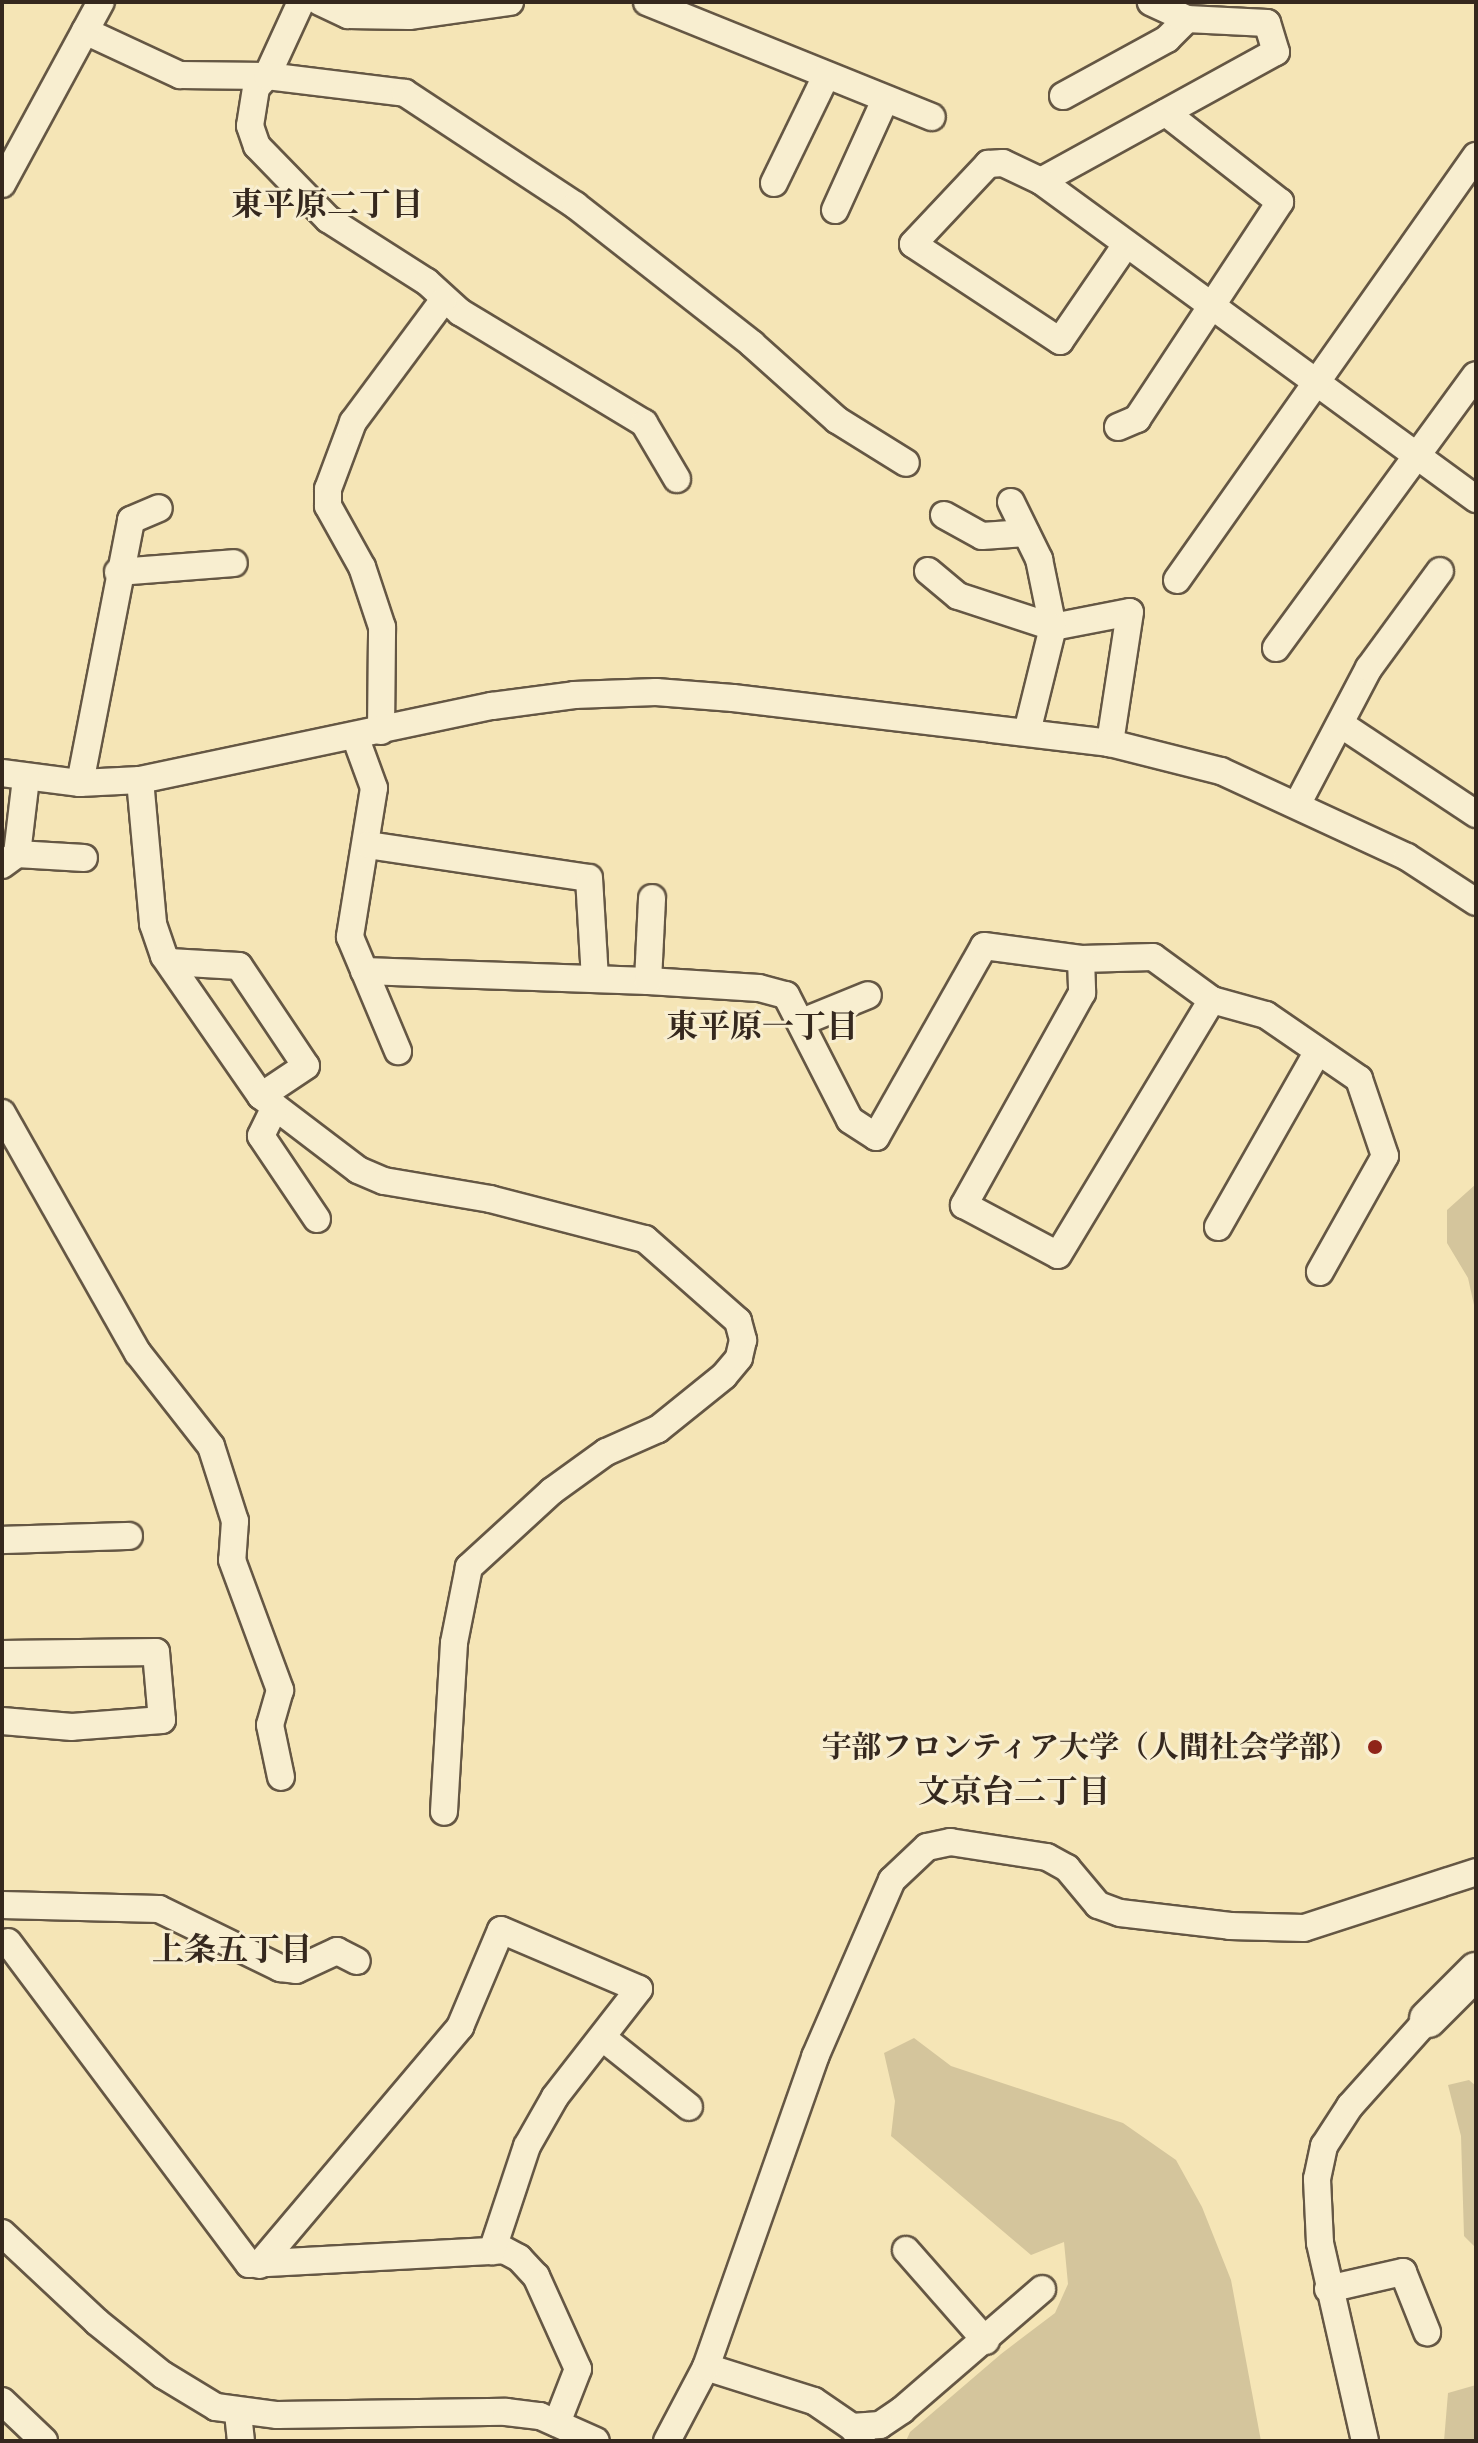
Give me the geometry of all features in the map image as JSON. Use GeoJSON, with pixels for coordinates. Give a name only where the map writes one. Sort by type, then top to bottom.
{"type":"FeatureCollection","features":[{"type":"Feature","properties":{"kind":"street"},"geometry":{"type":"LineString","coordinates":[[2,184],[101,2]]}},
{"type":"Feature","properties":{"kind":"street"},"geometry":{"type":"LineString","coordinates":[[301,2],[267,76],[256,88],[250,107],[257,146],[328,219],[427,282],[443,301],[644,423],[677,479]]}},
{"type":"Feature","properties":{"kind":"street"},"geometry":{"type":"LineString","coordinates":[[320,2],[348,15],[409,16],[510,2]]}},
{"type":"Feature","properties":{"kind":"street"},"geometry":{"type":"LineString","coordinates":[[647,2],[825,78],[932,117]]}},
{"type":"Feature","properties":{"kind":"street"},"geometry":{"type":"LineString","coordinates":[[1041,181],[1276,52],[1267,23],[1187,19],[1151,2]]}},
{"type":"Feature","properties":{"kind":"street"},"geometry":{"type":"LineString","coordinates":[[1063,96],[1167,39],[1187,19]]}},
{"type":"Feature","properties":{"kind":"street"},"geometry":{"type":"LineString","coordinates":[[85,31],[180,75],[267,76],[405,93],[575,205],[752,344],[837,420],[906,463]]}},
{"type":"Feature","properties":{"kind":"street"},"geometry":{"type":"LineString","coordinates":[[774,183],[825,78]]}},
{"type":"Feature","properties":{"kind":"street"},"geometry":{"type":"LineString","coordinates":[[835,210],[885,100]]}},
{"type":"Feature","properties":{"kind":"street"},"geometry":{"type":"LineString","coordinates":[[1118,427],[1137,419],[1280,202],[1166,113]]}},
{"type":"Feature","properties":{"kind":"street"},"geometry":{"type":"LineString","coordinates":[[1177,580],[1476,156]]}},
{"type":"Feature","properties":{"kind":"street"},"geometry":{"type":"LineString","coordinates":[[1125,246],[1060,341],[913,244],[988,164],[1003,163],[1041,181],[1125,246],[1476,499]]}},
{"type":"Feature","properties":{"kind":"street"},"geometry":{"type":"LineString","coordinates":[[381,731],[382,627],[362,567],[328,506],[328,489],[353,422],[443,301]]}},
{"type":"Feature","properties":{"kind":"street"},"geometry":{"type":"LineString","coordinates":[[1276,648],[1476,375]]}},
{"type":"Feature","properties":{"kind":"street"},"geometry":{"type":"LineString","coordinates":[[1011,502],[1039,559],[1053,627],[1027,732]]}},
{"type":"Feature","properties":{"kind":"street"},"geometry":{"type":"LineString","coordinates":[[80,783],[118,572],[131,520],[159,508]]}},
{"type":"Feature","properties":{"kind":"street"},"geometry":{"type":"LineString","coordinates":[[944,515],[982,536],[1026,533]]}},
{"type":"Feature","properties":{"kind":"street"},"geometry":{"type":"LineString","coordinates":[[118,572],[234,563]]}},
{"type":"Feature","properties":{"kind":"street"},"geometry":{"type":"LineString","coordinates":[[928,571],[958,596],[1053,627],[1130,612],[1110,743]]}},
{"type":"Feature","properties":{"kind":"street"},"geometry":{"type":"LineString","coordinates":[[1298,803],[1342,725],[1348,703],[1369,668],[1440,571]]}},
{"type":"Feature","properties":{"kind":"street"},"geometry":{"type":"LineString","coordinates":[[84,858],[10,859],[14,776],[80,783],[140,780],[492,706],[574,695],[656,692],[1110,743],[1221,771],[1298,803],[1407,857],[1476,902]]}},
{"type":"Feature","properties":{"kind":"street"},"geometry":{"type":"LineString","coordinates":[[1342,725],[1476,814]]}},
{"type":"Feature","properties":{"kind":"street"},"geometry":{"type":"LineString","coordinates":[[355,736],[374,788],[368,845],[350,937],[398,1051]]}},
{"type":"Feature","properties":{"kind":"street"},"geometry":{"type":"LineString","coordinates":[[140,780],[153,924],[169,962],[268,1102],[358,1170],[384,1181],[490,1199],[645,1239],[738,1321],[743,1340],[739,1358],[724,1376],[658,1429],[606,1452],[563,1483],[469,1567],[454,1643],[444,1812]]}},
{"type":"Feature","properties":{"kind":"street"},"geometry":{"type":"LineString","coordinates":[[368,845],[589,878],[595,979]]}},
{"type":"Feature","properties":{"kind":"street"},"geometry":{"type":"LineString","coordinates":[[648,981],[652,898]]}},
{"type":"Feature","properties":{"kind":"street"},"geometry":{"type":"LineString","coordinates":[[364,971],[648,981],[759,988],[786,995],[850,1120],[876,1137],[984,946],[1081,959],[1153,957],[1212,1000],[1266,1015],[1359,1079],[1385,1156],[1320,1272]]}},
{"type":"Feature","properties":{"kind":"street"},"geometry":{"type":"LineString","coordinates":[[1081,959],[1082,993],[964,1205],[1058,1255],[1212,1000]]}},
{"type":"Feature","properties":{"kind":"street"},"geometry":{"type":"LineString","coordinates":[[169,962],[239,966],[306,1066],[268,1102],[261,1136],[317,1219]]}},
{"type":"Feature","properties":{"kind":"street"},"geometry":{"type":"LineString","coordinates":[[802,1022],[868,995]]}},
{"type":"Feature","properties":{"kind":"street"},"geometry":{"type":"LineString","coordinates":[[1218,1227],[1318,1051]]}},
{"type":"Feature","properties":{"kind":"street"},"geometry":{"type":"LineString","coordinates":[[2,1113],[10,1145],[138,1353],[211,1446],[235,1521],[232,1560],[280,1690],[270,1725],[281,1777]]}},
{"type":"Feature","properties":{"kind":"street"},"geometry":{"type":"LineString","coordinates":[[2,1540],[129,1536]]}},
{"type":"Feature","properties":{"kind":"street"},"geometry":{"type":"LineString","coordinates":[[2,1674],[2,1654],[156,1652],[162,1720],[72,1727],[2,1721]]}},
{"type":"Feature","properties":{"kind":"street"},"geometry":{"type":"LineString","coordinates":[[667,2441],[706,2367],[815,2057],[892,1880],[927,1847],[950,1842],[1047,1857],[1067,1868],[1098,1905],[1120,1913],[1230,1926],[1304,1928],[1340,1921],[1476,1872]]}},
{"type":"Feature","properties":{"kind":"street"},"geometry":{"type":"LineString","coordinates":[[357,1961],[337,1951],[296,1970],[280,1968],[159,1909],[48,1902],[9,1906],[5,1950],[249,2264],[492,2251],[519,2258],[536,2276],[578,2369],[557,2423]]}},
{"type":"Feature","properties":{"kind":"street"},"geometry":{"type":"LineString","coordinates":[[259,2265],[460,2027],[501,1930],[639,1989],[555,2097],[527,2146],[492,2251]]}},
{"type":"Feature","properties":{"kind":"street"},"geometry":{"type":"LineString","coordinates":[[1365,2441],[1328,2289],[1315,2205],[1324,2146],[1357,2097],[1476,1971]]}},
{"type":"Feature","properties":{"kind":"street"},"geometry":{"type":"LineString","coordinates":[[603,2038],[689,2107]]}},
{"type":"Feature","properties":{"kind":"street"},"geometry":{"type":"LineString","coordinates":[[2,2233],[163,2375],[216,2407],[238,2413],[506,2412],[557,2423],[596,2441]]}},
{"type":"Feature","properties":{"kind":"street"},"geometry":{"type":"LineString","coordinates":[[906,2250],[986,2341]]}},
{"type":"Feature","properties":{"kind":"street"},"geometry":{"type":"LineString","coordinates":[[1328,2289],[1403,2272],[1427,2332]]}},
{"type":"Feature","properties":{"kind":"street"},"geometry":{"type":"LineString","coordinates":[[706,2367],[814,2401],[857,2434],[880,2425],[986,2341],[1042,2289]]}},
{"type":"Feature","properties":{"kind":"street"},"geometry":{"type":"LineString","coordinates":[[2,2401],[44,2441]]}},
{"type":"Feature","properties":{"kind":"street"},"geometry":{"type":"LineString","coordinates":[[238,2413],[241,2441]]}},
{"type":"Feature","properties":{"kind":"shaded area"},"geometry":{"type":"Polygon","coordinates":[[[1476,1184],[1476,1314],[1468,1278],[1447,1243],[1447,1210],[1476,1184]]]}},
{"type":"Feature","properties":{"kind":"shaded area"},"geometry":{"type":"Polygon","coordinates":[[[914,2038],[951,2066],[1123,2123],[1176,2160],[1202,2207],[1231,2280],[1261,2441],[906,2441],[910,2432],[1001,2354],[1055,2313],[1068,2284],[1064,2242],[1031,2255],[891,2136],[895,2101],[884,2053],[914,2038]]]}},
{"type":"Feature","properties":{"kind":"shaded area"},"geometry":{"type":"Polygon","coordinates":[[[1469,2080],[1476,2086],[1476,2248],[1464,2236],[1461,2136],[1448,2085],[1469,2080]]]}},
{"type":"Feature","properties":{"kind":"shaded area"},"geometry":{"type":"Polygon","coordinates":[[[1476,2385],[1476,2441],[1444,2441],[1448,2393],[1476,2385]]]}},
{"type":"Feature","properties":{"kind":"place","name":"宇部フロンティア大学（人間社会学部）"},"geometry":{"type":"Point","coordinates":[1375,1747]}},
{"type":"Feature","properties":{"kind":"district","name":"東平原二丁目"},"geometry":{"type":"Point","coordinates":[327,204]}},
{"type":"Feature","properties":{"kind":"district","name":"東平原一丁目"},"geometry":{"type":"Point","coordinates":[762,1026]}},
{"type":"Feature","properties":{"kind":"district","name":"文京台二丁目"},"geometry":{"type":"Point","coordinates":[1014,1791]}},
{"type":"Feature","properties":{"kind":"district","name":"上条五丁目"},"geometry":{"type":"Point","coordinates":[232,1949]}}]}
